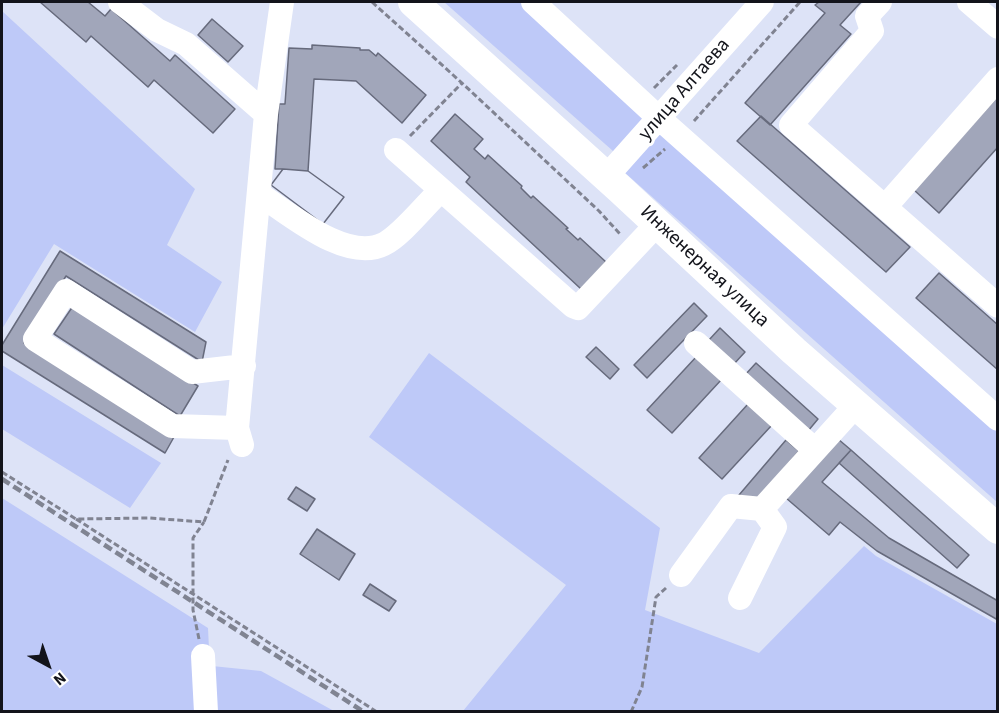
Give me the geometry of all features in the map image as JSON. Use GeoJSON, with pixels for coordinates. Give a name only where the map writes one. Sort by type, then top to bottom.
{"type":"FeatureCollection","features":[{"type":"Feature","properties":{"kind":"main road","name":"Инженерная улица"},"geometry":{"type":"LineString","coordinates":[[413,2],[794,351],[998,529]]}},
{"type":"Feature","properties":{"kind":"street"},"geometry":{"type":"LineString","coordinates":[[120,2],[157,30],[186,44],[266,114]]}},
{"type":"Feature","properties":{"kind":"street"},"geometry":{"type":"LineString","coordinates":[[244,366],[192,372],[66,291],[35,339],[172,426],[239,436],[266,114],[282,2]]}},
{"type":"Feature","properties":{"kind":"street"},"geometry":{"type":"LineString","coordinates":[[533,2],[660,119],[998,419]]}},
{"type":"Feature","properties":{"kind":"street","name":"улица Алтаева"},"geometry":{"type":"LineString","coordinates":[[613,183],[660,119],[762,2]]}},
{"type":"Feature","properties":{"kind":"street"},"geometry":{"type":"LineString","coordinates":[[880,2],[867,16],[872,31],[791,125],[998,306]]}},
{"type":"Feature","properties":{"kind":"street"},"geometry":{"type":"LineString","coordinates":[[969,2],[998,27]]}},
{"type":"Feature","properties":{"kind":"street"},"geometry":{"type":"LineString","coordinates":[[885,207],[998,79]]}},
{"type":"Feature","properties":{"kind":"street"},"geometry":{"type":"LineString","coordinates":[[396,150],[578,308],[657,224]]}},
{"type":"Feature","properties":{"kind":"street"},"geometry":{"type":"LineString","coordinates":[[260,194],[326,238],[351,246],[375,248],[392,239],[441,190]]}},
{"type":"Feature","properties":{"kind":"street"},"geometry":{"type":"LineString","coordinates":[[696,343],[815,450]]}},
{"type":"Feature","properties":{"kind":"street"},"geometry":{"type":"LineString","coordinates":[[762,509],[856,405]]}},
{"type":"Feature","properties":{"kind":"street"},"geometry":{"type":"LineString","coordinates":[[681,575],[731,506],[762,509],[775,527],[740,598]]}},
{"type":"Feature","properties":{"kind":"street"},"geometry":{"type":"LineString","coordinates":[[203,656],[206,711]]}},
{"type":"Feature","properties":{"kind":"path"},"geometry":{"type":"LineString","coordinates":[[372,2],[599,212],[633,249]]}},
{"type":"Feature","properties":{"kind":"path"},"geometry":{"type":"LineString","coordinates":[[613,183],[681,136],[800,2]]}},
{"type":"Feature","properties":{"kind":"path"},"geometry":{"type":"LineString","coordinates":[[652,90],[683,58]]}},
{"type":"Feature","properties":{"kind":"path"},"geometry":{"type":"LineString","coordinates":[[396,150],[462,83]]}},
{"type":"Feature","properties":{"kind":"path"},"geometry":{"type":"LineString","coordinates":[[203,656],[193,610],[193,538],[204,522],[239,436]]}},
{"type":"Feature","properties":{"kind":"path"},"geometry":{"type":"LineString","coordinates":[[2,472],[377,711]]}},
{"type":"Feature","properties":{"kind":"path"},"geometry":{"type":"LineString","coordinates":[[76,519],[149,518],[204,522]]}},
{"type":"Feature","properties":{"kind":"path"},"geometry":{"type":"LineString","coordinates":[[631,711],[642,687],[656,597],[681,575]]}},
{"type":"Feature","properties":{"kind":"shaded area"},"geometry":{"type":"Polygon","coordinates":[[[444,2],[522,2],[644,111],[647,130],[625,152],[613,151],[444,2]]]}},
{"type":"Feature","properties":{"kind":"shaded area"},"geometry":{"type":"Polygon","coordinates":[[[2,11],[195,189],[167,245],[222,282],[195,332],[54,244],[2,329],[2,11]]]}},
{"type":"Feature","properties":{"kind":"shaded area"},"geometry":{"type":"Polygon","coordinates":[[[661,131],[997,431],[997,502],[624,172],[661,131]]]}},
{"type":"Feature","properties":{"kind":"shaded area"},"geometry":{"type":"Polygon","coordinates":[[[429,353],[660,528],[645,610],[759,653],[864,546],[876,556],[997,624],[997,711],[463,711],[566,585],[369,437],[429,353]]]}},
{"type":"Feature","properties":{"kind":"shaded area"},"geometry":{"type":"Polygon","coordinates":[[[2,365],[161,463],[130,508],[2,429],[2,365]]]}},
{"type":"Feature","properties":{"kind":"shaded area"},"geometry":{"type":"Polygon","coordinates":[[[2,498],[208,628],[212,711],[2,711],[2,498]]]}},
{"type":"Feature","properties":{"kind":"shaded area"},"geometry":{"type":"Polygon","coordinates":[[[212,666],[261,671],[334,711],[215,711],[212,666]]]}},
{"type":"Feature","properties":{"kind":"building"},"geometry":{"type":"Polygon","coordinates":[[[40,2],[88,2],[105,16],[111,9],[170,61],[175,55],[235,109],[213,133],[154,80],[148,87],[91,36],[86,42],[40,2]]]}},
{"type":"Feature","properties":{"kind":"building"},"geometry":{"type":"Polygon","coordinates":[[[819,2],[861,2],[840,25],[851,34],[770,125],[745,103],[825,13],[815,5],[819,2]]]}},
{"type":"Feature","properties":{"kind":"building"},"geometry":{"type":"Polygon","coordinates":[[[212,19],[243,46],[228,62],[198,35],[212,19]]]}},
{"type":"Feature","properties":{"kind":"building"},"geometry":{"type":"Polygon","coordinates":[[[312,45],[360,48],[360,50],[369,50],[376,56],[378,53],[426,95],[402,123],[356,81],[314,79],[308,171],[344,197],[323,224],[271,185],[283,169],[275,169],[279,104],[285,104],[289,48],[312,49],[312,45]]]}},
{"type":"Feature","properties":{"kind":"building"},"geometry":{"type":"Polygon","coordinates":[[[998,96],[998,147],[939,213],[914,190],[998,96]]]}},
{"type":"Feature","properties":{"kind":"building"},"geometry":{"type":"Polygon","coordinates":[[[455,114],[483,139],[474,149],[485,159],[488,155],[522,186],[521,188],[531,198],[533,196],[578,240],[580,238],[606,262],[581,289],[466,182],[470,177],[431,141],[455,114]]]}},
{"type":"Feature","properties":{"kind":"building"},"geometry":{"type":"Polygon","coordinates":[[[761,116],[910,247],[886,272],[737,141],[761,116]]]}},
{"type":"Feature","properties":{"kind":"building"},"geometry":{"type":"Polygon","coordinates":[[[283,169],[308,171],[344,197],[323,224],[271,185],[283,169]]]}},
{"type":"Feature","properties":{"kind":"building"},"geometry":{"type":"Polygon","coordinates":[[[60,251],[206,342],[202,362],[66,276],[24,343],[174,437],[165,453],[2,351],[2,345],[60,251]]]}},
{"type":"Feature","properties":{"kind":"building"},"geometry":{"type":"Polygon","coordinates":[[[939,273],[998,325],[998,370],[916,298],[939,273]]]}},
{"type":"Feature","properties":{"kind":"building"},"geometry":{"type":"Polygon","coordinates":[[[694,303],[707,316],[647,378],[634,365],[694,303]]]}},
{"type":"Feature","properties":{"kind":"building"},"geometry":{"type":"Polygon","coordinates":[[[73,306],[198,386],[180,416],[54,334],[73,306]]]}},
{"type":"Feature","properties":{"kind":"building"},"geometry":{"type":"Polygon","coordinates":[[[720,328],[745,352],[733,365],[708,341],[720,328]]]}},
{"type":"Feature","properties":{"kind":"building"},"geometry":{"type":"Polygon","coordinates":[[[596,347],[619,369],[610,379],[586,357],[596,347]]]}},
{"type":"Feature","properties":{"kind":"building"},"geometry":{"type":"Polygon","coordinates":[[[697,356],[722,379],[672,433],[647,410],[697,356]]]}},
{"type":"Feature","properties":{"kind":"building"},"geometry":{"type":"Polygon","coordinates":[[[756,363],[818,419],[808,431],[745,375],[756,363]]]}},
{"type":"Feature","properties":{"kind":"building"},"geometry":{"type":"Polygon","coordinates":[[[748,404],[772,425],[722,479],[699,458],[748,404]]]}},
{"type":"Feature","properties":{"kind":"building"},"geometry":{"type":"Polygon","coordinates":[[[838,439],[851,450],[822,482],[889,538],[998,601],[998,620],[877,551],[840,522],[829,535],[786,498],[838,439]]]}},
{"type":"Feature","properties":{"kind":"building"},"geometry":{"type":"Polygon","coordinates":[[[786,440],[799,451],[752,506],[739,495],[786,440]]]}},
{"type":"Feature","properties":{"kind":"building"},"geometry":{"type":"Polygon","coordinates":[[[851,450],[969,555],[957,568],[839,463],[851,450]]]}},
{"type":"Feature","properties":{"kind":"building"},"geometry":{"type":"Polygon","coordinates":[[[296,487],[315,499],[307,511],[288,499],[296,487]]]}},
{"type":"Feature","properties":{"kind":"building"},"geometry":{"type":"Polygon","coordinates":[[[317,529],[355,554],[339,580],[300,554],[317,529]]]}},
{"type":"Feature","properties":{"kind":"building"},"geometry":{"type":"Polygon","coordinates":[[[370,584],[396,601],[389,611],[363,595],[370,584]]]}},
{"type":"Feature","properties":{"kind":"railway"},"geometry":{"type":"LineString","coordinates":[[2,479],[364,712]]}}]}
